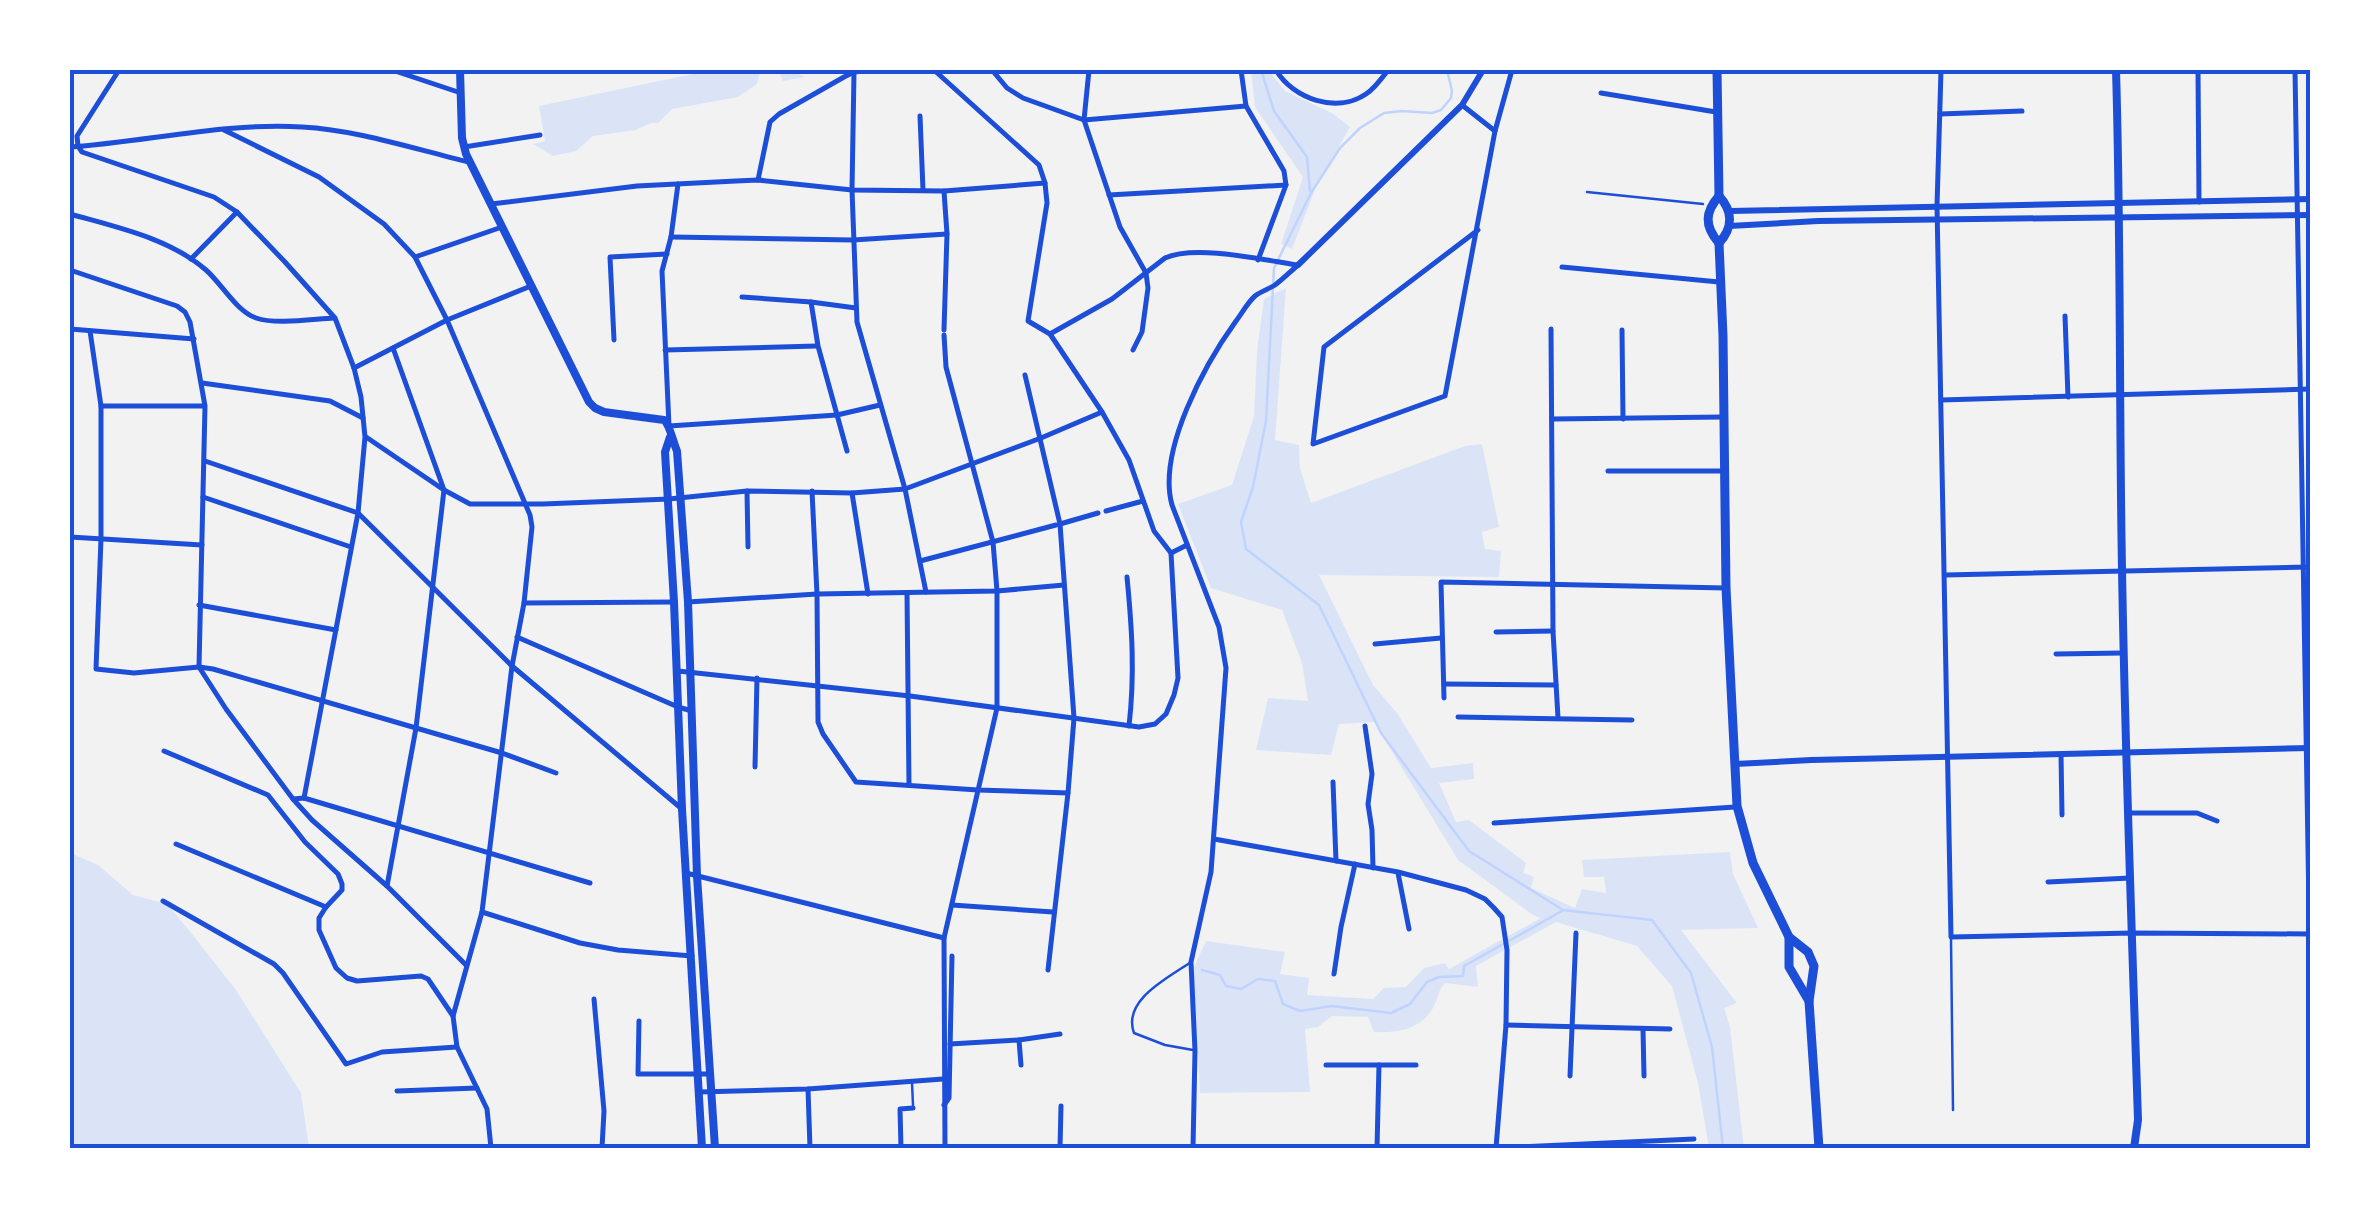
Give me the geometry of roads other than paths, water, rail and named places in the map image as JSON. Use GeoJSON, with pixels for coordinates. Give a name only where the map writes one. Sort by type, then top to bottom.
{"type":"FeatureCollection","features":[{"type":"Feature","properties":{"kind":"main road"},"geometry":{"type":"LineString","coordinates":[[460,70],[464,147],[469,162],[592,405],[604,412],[661,419],[669,426],[666,452],[682,809],[702,1148]]}},
{"type":"Feature","properties":{"kind":"main road"},"geometry":{"type":"LineString","coordinates":[[1717,70],[1719,196],[1730,211],[1727,233],[1719,243]]}},
{"type":"Feature","properties":{"kind":"main road"},"geometry":{"type":"LineString","coordinates":[[2116,70],[2122,571],[2138,1120],[2134,1148]]}},
{"type":"Feature","properties":{"kind":"main road"},"geometry":{"type":"LineString","coordinates":[[1719,196],[1709,209],[1707,220],[1719,243],[1722,282],[1726,588],[1737,806],[1754,863],[1789,937],[1789,967],[1808,1002]]}},
{"type":"Feature","properties":{"kind":"main road"},"geometry":{"type":"LineString","coordinates":[[670,437],[677,451],[682,498],[698,876],[715,1148]]}},
{"type":"Feature","properties":{"kind":"main road"},"geometry":{"type":"LineString","coordinates":[[1789,937],[1812,958],[1814,974],[1808,1002],[1819,1148]]}},
{"type":"Feature","properties":{"kind":"street"},"geometry":{"type":"LineString","coordinates":[[74,147],[118,70]]}},
{"type":"Feature","properties":{"kind":"street"},"geometry":{"type":"LineString","coordinates":[[392,70],[460,92]]}},
{"type":"Feature","properties":{"kind":"street"},"geometry":{"type":"LineString","coordinates":[[758,180],[770,122],[854,72],[872,70]]}},
{"type":"Feature","properties":{"kind":"street"},"geometry":{"type":"LineString","coordinates":[[676,671],[910,696],[1129,726],[1148,727],[1166,714],[1178,678],[1171,553],[1154,531],[1125,452],[1102,412],[1050,334],[1028,322],[1046,183],[1038,166],[934,70]]}},
{"type":"Feature","properties":{"kind":"street"},"geometry":{"type":"LineString","coordinates":[[992,70],[1007,88],[1024,98],[1084,120],[1246,106]]}},
{"type":"Feature","properties":{"kind":"street"},"geometry":{"type":"LineString","coordinates":[[1089,70],[1084,120],[1120,228],[1146,273],[1148,288],[1142,332],[1133,350]]}},
{"type":"Feature","properties":{"kind":"street"},"geometry":{"type":"LineString","coordinates":[[1241,70],[1246,106],[1284,172],[1286,185],[1258,260]]}},
{"type":"Feature","properties":{"kind":"street"},"geometry":{"type":"LineString","coordinates":[[1276,70],[1282,80],[1301,94],[1322,102],[1345,103],[1366,94],[1388,70]]}},
{"type":"Feature","properties":{"kind":"street"},"geometry":{"type":"LineString","coordinates":[[1193,1148],[1192,962],[1212,872],[1225,654],[1219,627],[1170,496],[1169,471],[1179,430],[1203,372],[1253,297],[1278,283],[1298,265],[1462,105],[1483,70]]}},
{"type":"Feature","properties":{"kind":"street"},"geometry":{"type":"LineString","coordinates":[[1478,230],[1324,347],[1313,444],[1445,396],[1478,230],[1495,130],[1512,70]]}},
{"type":"Feature","properties":{"kind":"street"},"geometry":{"type":"LineString","coordinates":[[1941,70],[1937,219],[1951,937],[2310,934]]}},
{"type":"Feature","properties":{"kind":"street"},"geometry":{"type":"LineString","coordinates":[[2198,70],[2199,202]]}},
{"type":"Feature","properties":{"kind":"street"},"geometry":{"type":"LineString","coordinates":[[2295,70],[2307,567],[2310,968]]}},
{"type":"Feature","properties":{"kind":"street"},"geometry":{"type":"LineString","coordinates":[[854,72],[852,190],[858,330],[905,489],[926,592]]}},
{"type":"Feature","properties":{"kind":"street"},"geometry":{"type":"LineString","coordinates":[[1601,93],[1719,112]]}},
{"type":"Feature","properties":{"kind":"street"},"geometry":{"type":"LineString","coordinates":[[1462,105],[1495,130]]}},
{"type":"Feature","properties":{"kind":"street"},"geometry":{"type":"LineString","coordinates":[[1939,114],[2022,111]]}},
{"type":"Feature","properties":{"kind":"street"},"geometry":{"type":"LineString","coordinates":[[920,116],[923,190]]}},
{"type":"Feature","properties":{"kind":"street"},"geometry":{"type":"LineString","coordinates":[[74,147],[297,126],[327,129],[469,162]]}},
{"type":"Feature","properties":{"kind":"street"},"geometry":{"type":"LineString","coordinates":[[224,130],[318,177],[384,224],[415,256],[527,504],[532,527],[524,604],[512,666],[482,912],[454,1016],[457,1047],[486,1108],[491,1148]]}},
{"type":"Feature","properties":{"kind":"street"},"geometry":{"type":"LineString","coordinates":[[70,131],[77,136]]}},
{"type":"Feature","properties":{"kind":"street"},"geometry":{"type":"LineString","coordinates":[[464,147],[540,134]]}},
{"type":"Feature","properties":{"kind":"street"},"geometry":{"type":"LineString","coordinates":[[74,147],[214,197],[237,212],[334,318],[354,368],[365,437],[358,513],[304,798]]}},
{"type":"Feature","properties":{"kind":"street"},"geometry":{"type":"LineString","coordinates":[[490,204],[636,186],[758,180],[852,190],[944,191],[1046,183]]}},
{"type":"Feature","properties":{"kind":"street"},"geometry":{"type":"LineString","coordinates":[[678,184],[662,271],[669,426],[837,415],[880,405]]}},
{"type":"Feature","properties":{"kind":"street"},"geometry":{"type":"LineString","coordinates":[[1108,195],[1286,185]]}},
{"type":"Feature","properties":{"kind":"street"},"geometry":{"type":"LineString","coordinates":[[944,191],[946,367],[993,542],[997,591],[996,708],[944,938],[945,1148]]}},
{"type":"Feature","properties":{"kind":"street"},"geometry":{"type":"LineString","coordinates":[[1730,211],[2310,199]]}},
{"type":"Feature","properties":{"kind":"street"},"geometry":{"type":"LineString","coordinates":[[190,259],[237,212]]}},
{"type":"Feature","properties":{"kind":"street"},"geometry":{"type":"LineString","coordinates":[[70,214],[132,231],[190,259],[206,270],[250,316],[264,321],[334,318]]}},
{"type":"Feature","properties":{"kind":"street"},"geometry":{"type":"LineString","coordinates":[[1729,226],[1813,221],[2310,215]]}},
{"type":"Feature","properties":{"kind":"street"},"geometry":{"type":"LineString","coordinates":[[415,256],[502,227]]}},
{"type":"Feature","properties":{"kind":"street"},"geometry":{"type":"LineString","coordinates":[[671,238],[853,240],[947,234]]}},
{"type":"Feature","properties":{"kind":"street"},"geometry":{"type":"LineString","coordinates":[[1050,334],[1112,299],[1174,254],[1197,252],[1298,265]]}},
{"type":"Feature","properties":{"kind":"street"},"geometry":{"type":"LineString","coordinates":[[614,340],[610,257],[667,254]]}},
{"type":"Feature","properties":{"kind":"street"},"geometry":{"type":"LineString","coordinates":[[1562,267],[1722,282]]}},
{"type":"Feature","properties":{"kind":"street"},"geometry":{"type":"LineString","coordinates":[[70,270],[177,306],[190,322],[205,406],[199,667],[293,799],[467,966]]}},
{"type":"Feature","properties":{"kind":"street"},"geometry":{"type":"LineString","coordinates":[[354,368],[447,320],[531,286]]}},
{"type":"Feature","properties":{"kind":"street"},"geometry":{"type":"LineString","coordinates":[[742,298],[856,308]]}},
{"type":"Feature","properties":{"kind":"street"},"geometry":{"type":"LineString","coordinates":[[810,302],[847,451]]}},
{"type":"Feature","properties":{"kind":"street"},"geometry":{"type":"LineString","coordinates":[[2065,316],[2068,397]]}},
{"type":"Feature","properties":{"kind":"street"},"geometry":{"type":"LineString","coordinates":[[70,329],[194,339]]}},
{"type":"Feature","properties":{"kind":"street"},"geometry":{"type":"LineString","coordinates":[[1551,329],[1558,718]]}},
{"type":"Feature","properties":{"kind":"street"},"geometry":{"type":"LineString","coordinates":[[90,330],[101,406],[96,669],[154,672],[214,668],[502,753],[556,773]]}},
{"type":"Feature","properties":{"kind":"street"},"geometry":{"type":"LineString","coordinates":[[1622,330],[1624,419]]}},
{"type":"Feature","properties":{"kind":"street"},"geometry":{"type":"LineString","coordinates":[[665,350],[818,346]]}},
{"type":"Feature","properties":{"kind":"street"},"geometry":{"type":"LineString","coordinates":[[387,886],[416,728],[444,490],[393,348]]}},
{"type":"Feature","properties":{"kind":"street"},"geometry":{"type":"LineString","coordinates":[[1025,374],[1058,524],[1074,718],[1048,970]]}},
{"type":"Feature","properties":{"kind":"street"},"geometry":{"type":"LineString","coordinates":[[202,382],[330,400],[363,418]]}},
{"type":"Feature","properties":{"kind":"street"},"geometry":{"type":"LineString","coordinates":[[1941,400],[2310,389]]}},
{"type":"Feature","properties":{"kind":"street"},"geometry":{"type":"LineString","coordinates":[[101,406],[205,406]]}},
{"type":"Feature","properties":{"kind":"street"},"geometry":{"type":"LineString","coordinates":[[365,437],[470,504],[669,499],[747,492],[852,493],[905,489],[1102,412]]}},
{"type":"Feature","properties":{"kind":"street"},"geometry":{"type":"LineString","coordinates":[[1552,419],[1723,417]]}},
{"type":"Feature","properties":{"kind":"street"},"geometry":{"type":"LineString","coordinates":[[205,461],[358,513],[512,666],[682,809]]}},
{"type":"Feature","properties":{"kind":"street"},"geometry":{"type":"LineString","coordinates":[[1608,472],[1725,471]]}},
{"type":"Feature","properties":{"kind":"street"},"geometry":{"type":"LineString","coordinates":[[812,491],[818,722],[856,782],[1068,793]]}},
{"type":"Feature","properties":{"kind":"street"},"geometry":{"type":"LineString","coordinates":[[747,492],[748,547]]}},
{"type":"Feature","properties":{"kind":"street"},"geometry":{"type":"LineString","coordinates":[[852,493],[868,594]]}},
{"type":"Feature","properties":{"kind":"street"},"geometry":{"type":"LineString","coordinates":[[203,497],[351,546]]}},
{"type":"Feature","properties":{"kind":"street"},"geometry":{"type":"LineString","coordinates":[[1106,511],[1143,501]]}},
{"type":"Feature","properties":{"kind":"street"},"geometry":{"type":"LineString","coordinates":[[920,560],[1098,514]]}},
{"type":"Feature","properties":{"kind":"street"},"geometry":{"type":"LineString","coordinates":[[70,537],[202,544]]}},
{"type":"Feature","properties":{"kind":"street"},"geometry":{"type":"LineString","coordinates":[[1171,553],[1188,544]]}},
{"type":"Feature","properties":{"kind":"street"},"geometry":{"type":"LineString","coordinates":[[1945,575],[2307,567]]}},
{"type":"Feature","properties":{"kind":"street"},"geometry":{"type":"LineString","coordinates":[[1127,578],[1134,683],[1129,726]]}},
{"type":"Feature","properties":{"kind":"street"},"geometry":{"type":"LineString","coordinates":[[1444,698],[1440,582],[1726,588]]}},
{"type":"Feature","properties":{"kind":"street"},"geometry":{"type":"LineString","coordinates":[[688,602],[1065,585]]}},
{"type":"Feature","properties":{"kind":"street"},"geometry":{"type":"LineString","coordinates":[[907,593],[909,785]]}},
{"type":"Feature","properties":{"kind":"street"},"geometry":{"type":"LineString","coordinates":[[524,604],[674,602]]}},
{"type":"Feature","properties":{"kind":"street"},"geometry":{"type":"LineString","coordinates":[[199,605],[336,630]]}},
{"type":"Feature","properties":{"kind":"street"},"geometry":{"type":"LineString","coordinates":[[1496,632],[1554,632]]}},
{"type":"Feature","properties":{"kind":"street"},"geometry":{"type":"LineString","coordinates":[[517,637],[692,711]]}},
{"type":"Feature","properties":{"kind":"street"},"geometry":{"type":"LineString","coordinates":[[1375,644],[1441,638]]}},
{"type":"Feature","properties":{"kind":"street"},"geometry":{"type":"LineString","coordinates":[[2056,654],[2124,653]]}},
{"type":"Feature","properties":{"kind":"street"},"geometry":{"type":"LineString","coordinates":[[755,767],[757,678]]}},
{"type":"Feature","properties":{"kind":"street"},"geometry":{"type":"LineString","coordinates":[[1443,684],[1556,685]]}},
{"type":"Feature","properties":{"kind":"street"},"geometry":{"type":"LineString","coordinates":[[1458,716],[1632,720]]}},
{"type":"Feature","properties":{"kind":"street"},"geometry":{"type":"LineString","coordinates":[[1366,726],[1372,774],[1368,804],[1373,868]]}},
{"type":"Feature","properties":{"kind":"street"},"geometry":{"type":"LineString","coordinates":[[1734,764],[2309,748]]}},
{"type":"Feature","properties":{"kind":"street"},"geometry":{"type":"LineString","coordinates":[[164,751],[268,795],[305,842],[338,874],[342,890],[326,907],[318,930],[336,968],[358,982],[421,976],[428,979],[454,1016]]}},
{"type":"Feature","properties":{"kind":"street"},"geometry":{"type":"LineString","coordinates":[[2061,754],[2062,814]]}},
{"type":"Feature","properties":{"kind":"street"},"geometry":{"type":"LineString","coordinates":[[1334,782],[1336,861]]}},
{"type":"Feature","properties":{"kind":"street"},"geometry":{"type":"LineString","coordinates":[[293,799],[304,798],[590,884]]}},
{"type":"Feature","properties":{"kind":"street"},"geometry":{"type":"LineString","coordinates":[[1494,823],[1737,806]]}},
{"type":"Feature","properties":{"kind":"street"},"geometry":{"type":"LineString","coordinates":[[2128,813],[2197,813],[2216,821]]}},
{"type":"Feature","properties":{"kind":"street"},"geometry":{"type":"LineString","coordinates":[[1214,839],[1398,872],[1466,890],[1485,899],[1502,917],[1507,950],[1506,1025],[1496,1148],[1694,1138]]}},
{"type":"Feature","properties":{"kind":"street"},"geometry":{"type":"LineString","coordinates":[[176,844],[326,907]]}},
{"type":"Feature","properties":{"kind":"street"},"geometry":{"type":"LineString","coordinates":[[1334,974],[1355,864]]}},
{"type":"Feature","properties":{"kind":"street"},"geometry":{"type":"LineString","coordinates":[[1398,872],[1408,929]]}},
{"type":"Feature","properties":{"kind":"street"},"geometry":{"type":"LineString","coordinates":[[686,874],[944,938]]}},
{"type":"Feature","properties":{"kind":"street"},"geometry":{"type":"LineString","coordinates":[[2048,882],[2130,878]]}},
{"type":"Feature","properties":{"kind":"street"},"geometry":{"type":"LineString","coordinates":[[164,902],[283,972],[346,1064],[382,1052],[457,1047]]}},
{"type":"Feature","properties":{"kind":"street"},"geometry":{"type":"LineString","coordinates":[[951,905],[1053,912]]}},
{"type":"Feature","properties":{"kind":"street"},"geometry":{"type":"LineString","coordinates":[[482,912],[580,943],[692,956]]}},
{"type":"Feature","properties":{"kind":"street"},"geometry":{"type":"LineString","coordinates":[[1570,1076],[1576,933]]}},
{"type":"Feature","properties":{"kind":"street"},"geometry":{"type":"LineString","coordinates":[[944,1105],[949,1098],[952,956]]}},
{"type":"Feature","properties":{"kind":"street"},"geometry":{"type":"LineString","coordinates":[[594,999],[604,1111],[602,1148]]}},
{"type":"Feature","properties":{"kind":"street"},"geometry":{"type":"LineString","coordinates":[[639,1021],[638,1074],[710,1074]]}},
{"type":"Feature","properties":{"kind":"street"},"geometry":{"type":"LineString","coordinates":[[1506,1025],[1670,1029]]}},
{"type":"Feature","properties":{"kind":"street"},"geometry":{"type":"LineString","coordinates":[[1644,1028],[1644,1076]]}},
{"type":"Feature","properties":{"kind":"street"},"geometry":{"type":"LineString","coordinates":[[950,1044],[1060,1034]]}},
{"type":"Feature","properties":{"kind":"street"},"geometry":{"type":"LineString","coordinates":[[1020,1040],[1021,1065]]}},
{"type":"Feature","properties":{"kind":"street"},"geometry":{"type":"LineString","coordinates":[[1326,1065],[1416,1065]]}},
{"type":"Feature","properties":{"kind":"street"},"geometry":{"type":"LineString","coordinates":[[1378,1148],[1379,1065]]}},
{"type":"Feature","properties":{"kind":"street"},"geometry":{"type":"LineString","coordinates":[[699,1092],[943,1080]]}},
{"type":"Feature","properties":{"kind":"street"},"geometry":{"type":"LineString","coordinates":[[397,1091],[477,1088]]}},
{"type":"Feature","properties":{"kind":"street"},"geometry":{"type":"LineString","coordinates":[[808,1089],[810,1148]]}},
{"type":"Feature","properties":{"kind":"street"},"geometry":{"type":"LineString","coordinates":[[1060,1148],[1061,1106]]}},
{"type":"Feature","properties":{"kind":"street"},"geometry":{"type":"LineString","coordinates":[[901,1148],[900,1109],[913,1108]]}},
{"type":"Feature","properties":{"kind":"lane"},"geometry":{"type":"LineString","coordinates":[[1587,192],[1702,204]]}},
{"type":"Feature","properties":{"kind":"lane"},"geometry":{"type":"LineString","coordinates":[[1951,937],[1953,1110]]}},
{"type":"Feature","properties":{"kind":"lane"},"geometry":{"type":"LineString","coordinates":[[1192,962],[1147,994],[1134,1010],[1130,1023],[1134,1033],[1194,1051]]}},
{"type":"Feature","properties":{"kind":"lane"},"geometry":{"type":"LineString","coordinates":[[912,1082],[913,1108]]}},
{"type":"Feature","properties":{"kind":"waterway"},"geometry":{"type":"LineString","coordinates":[[1261,70],[1274,111],[1307,157],[1310,191]]}},
{"type":"Feature","properties":{"kind":"waterway"},"geometry":{"type":"LineString","coordinates":[[1447,70],[1451,98],[1441,110],[1384,113],[1360,128],[1340,148],[1311,193],[1274,268],[1266,421],[1253,487],[1241,522],[1246,549],[1319,605],[1381,733],[1469,851],[1563,910],[1652,920],[1691,973],[1712,1047],[1723,1148]]}},
{"type":"Feature","properties":{"kind":"waterway"},"geometry":{"type":"LineString","coordinates":[[1202,970],[1220,975],[1226,986],[1241,989],[1258,979],[1275,981],[1283,1004],[1300,1011],[1332,1006],[1391,1013],[1410,1004],[1427,982],[1463,976],[1464,966],[1562,911]]}}]}
